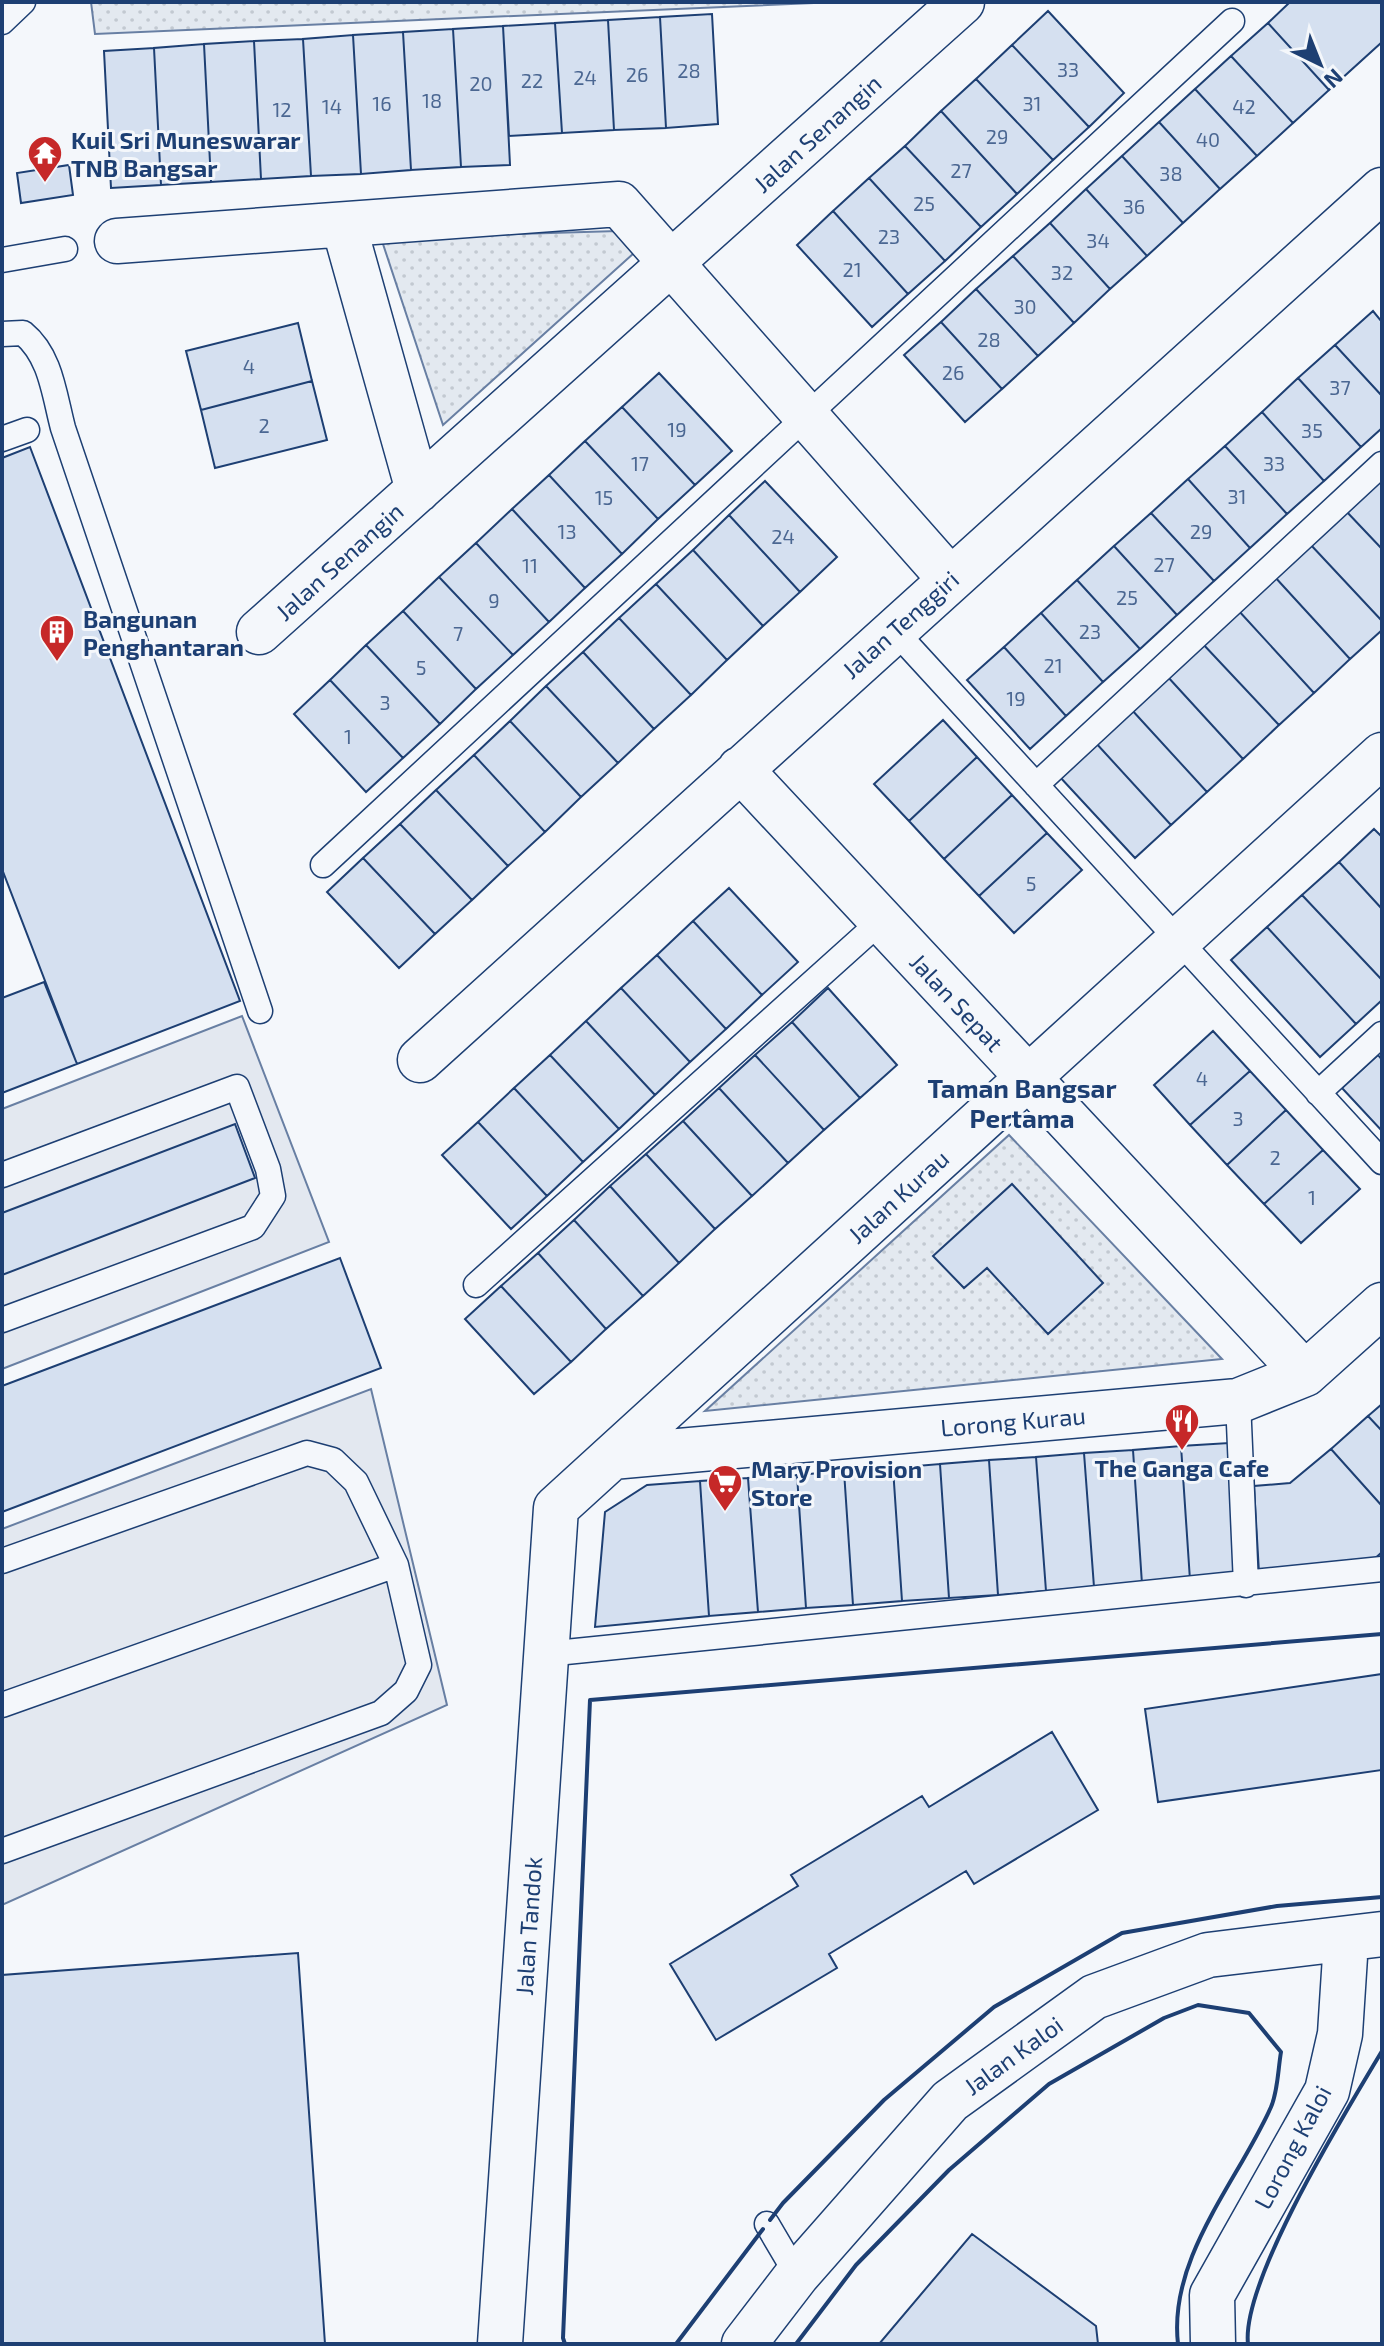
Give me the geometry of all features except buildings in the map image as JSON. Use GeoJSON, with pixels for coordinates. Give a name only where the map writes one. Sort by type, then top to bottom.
{"type":"FeatureCollection","features":[{"type":"Feature","properties":{"kind":"street","name":"Jalan Senangin"},"geometry":{"type":"LineString","coordinates":[[259,632],[962,2]]}},
{"type":"Feature","properties":{"kind":"street"},"geometry":{"type":"LineString","coordinates":[[117,241],[619,204],[950,579]]}},
{"type":"Feature","properties":{"kind":"street","name":"Jalan Tenggiri"},"geometry":{"type":"LineString","coordinates":[[420,1060],[950,579],[1376,208]]}},
{"type":"Feature","properties":{"kind":"street","name":"Jalan Senangin"},"geometry":{"type":"LineString","coordinates":[[344,226],[418,490]]}},
{"type":"Feature","properties":{"kind":"street","name":"Jalan Kurau"},"geometry":{"type":"LineString","coordinates":[[556,1508],[1382,755]]}},
{"type":"Feature","properties":{"kind":"street","name":"Jalan Sepat"},"geometry":{"type":"LineString","coordinates":[[740,769],[1305,1374]]}},
{"type":"Feature","properties":{"kind":"street","name":"Lorong Kurau"},"geometry":{"type":"LineString","coordinates":[[612,1457],[1238,1401],[1305,1374],[1382,1305]]}},
{"type":"Feature","properties":{"kind":"street","name":"Jalan Tandok"},"geometry":{"type":"LineString","coordinates":[[500,2344],[556,1508]]}},
{"type":"Feature","properties":{"kind":"street","name":"Jalan Kaloi"},"geometry":{"type":"LineString","coordinates":[[744,2344],[797,2275],[950,2101],[1094,1997],[1208,1955],[1364,1938]]}},
{"type":"Feature","properties":{"kind":"street","name":"Lorong Kaloi"},"geometry":{"type":"LineString","coordinates":[[1213,2344],[1212,2295],[1327,2091],[1364,1938]]}},
{"type":"Feature","properties":{"kind":"lane"},"geometry":{"type":"LineString","coordinates":[[2,22],[23,2]]}},
{"type":"Feature","properties":{"kind":"lane"},"geometry":{"type":"LineString","coordinates":[[323,865],[1232,21]]}},
{"type":"Feature","properties":{"kind":"lane"},"geometry":{"type":"LineString","coordinates":[[2,260],[65,249]]}},
{"type":"Feature","properties":{"kind":"lane"},"geometry":{"type":"LineString","coordinates":[[2,334],[23,333],[38,345],[46,361],[63,428],[260,1011]]}},
{"type":"Feature","properties":{"kind":"lane"},"geometry":{"type":"LineString","coordinates":[[2,439],[27,430]]}},
{"type":"Feature","properties":{"kind":"lane"},"geometry":{"type":"LineString","coordinates":[[1036,785],[1382,464]]}},
{"type":"Feature","properties":{"kind":"lane"},"geometry":{"type":"LineString","coordinates":[[894,630],[1382,1162]]}},
{"type":"Feature","properties":{"kind":"lane"},"geometry":{"type":"LineString","coordinates":[[476,1285],[882,920]]}},
{"type":"Feature","properties":{"kind":"lane"},"geometry":{"type":"LineString","coordinates":[[1318,1093],[1382,1034]]}},
{"type":"Feature","properties":{"kind":"lane"},"geometry":{"type":"LineString","coordinates":[[2,1175],[237,1087],[268,1169],[273,1196],[253,1227],[2,1320]]}},
{"type":"Feature","properties":{"kind":"lane"},"geometry":{"type":"LineString","coordinates":[[1238,1401],[1246,1585]]}},
{"type":"Feature","properties":{"kind":"lane"},"geometry":{"type":"LineString","coordinates":[[2,1561],[307,1453],[333,1460],[356,1482],[396,1565],[419,1665],[406,1691],[381,1713],[2,1851]]}},
{"type":"Feature","properties":{"kind":"lane"},"geometry":{"type":"LineString","coordinates":[[2,1705],[396,1565]]}},
{"type":"Feature","properties":{"kind":"lane"},"geometry":{"type":"LineString","coordinates":[[546,1654],[1382,1569]]}},
{"type":"Feature","properties":{"kind":"lane"},"geometry":{"type":"LineString","coordinates":[[767,2224],[797,2275]]}},
{"type":"Feature","properties":{"kind":"shaded area"},"geometry":{"type":"Polygon","coordinates":[[[91,2],[837,2],[95,34],[91,2]]]}},
{"type":"Feature","properties":{"kind":"shaded area"},"geometry":{"type":"Polygon","coordinates":[[[618,231],[634,253],[443,425],[381,238],[618,231]]]}},
{"type":"Feature","properties":{"kind":"shaded area"},"geometry":{"type":"Polygon","coordinates":[[[242,1016],[329,1242],[2,1369],[2,1109],[242,1016]]]}},
{"type":"Feature","properties":{"kind":"shaded area"},"geometry":{"type":"Polygon","coordinates":[[[1009,1135],[1222,1359],[705,1411],[1009,1135]]]}},
{"type":"Feature","properties":{"kind":"shaded area"},"geometry":{"type":"Polygon","coordinates":[[[371,1389],[447,1705],[2,1905],[2,1529],[371,1389]]]}},
{"type":"Feature","properties":{"kind":"wall"},"geometry":{"type":"LineString","coordinates":[[565,2344],[590,1700],[1382,1634]]}},
{"type":"Feature","properties":{"kind":"wall"},"geometry":{"type":"LineString","coordinates":[[770,2220],[884,2100],[994,2007],[1122,1933],[1277,1906],[1382,1897]]}},
{"type":"Feature","properties":{"kind":"wall"},"geometry":{"type":"LineString","coordinates":[[796,2344],[856,2265],[949,2170],[1049,2084],[1164,2018],[1198,2005],[1249,2013],[1281,2052],[1271,2107],[1194,2251],[1178,2312],[1178,2344]]}},
{"type":"Feature","properties":{"kind":"wall"},"geometry":{"type":"LineString","coordinates":[[1248,2344],[1250,2316],[1278,2239],[1322,2153],[1382,2051]]}},
{"type":"Feature","properties":{"kind":"wall"},"geometry":{"type":"LineString","coordinates":[[676,2344],[763,2229]]}},
{"type":"Feature","properties":{"kind":"place","name":"Kuil Sri Muneswarar TNB Bangsar"},"geometry":{"type":"Point","coordinates":[45,184]}},
{"type":"Feature","properties":{"kind":"place","name":"Bangunan Penghantaran"},"geometry":{"type":"Point","coordinates":[57,663]}},
{"type":"Feature","properties":{"kind":"place","name":"The Ganga Cafe"},"geometry":{"type":"Point","coordinates":[1182,1452]}},
{"type":"Feature","properties":{"kind":"place","name":"Mary Provision Store"},"geometry":{"type":"Point","coordinates":[725,1513]}},
{"type":"Feature","properties":{"kind":"district","name":"Taman Bangsar Pertama"},"geometry":{"type":"Point","coordinates":[1022,1102]}}]}
